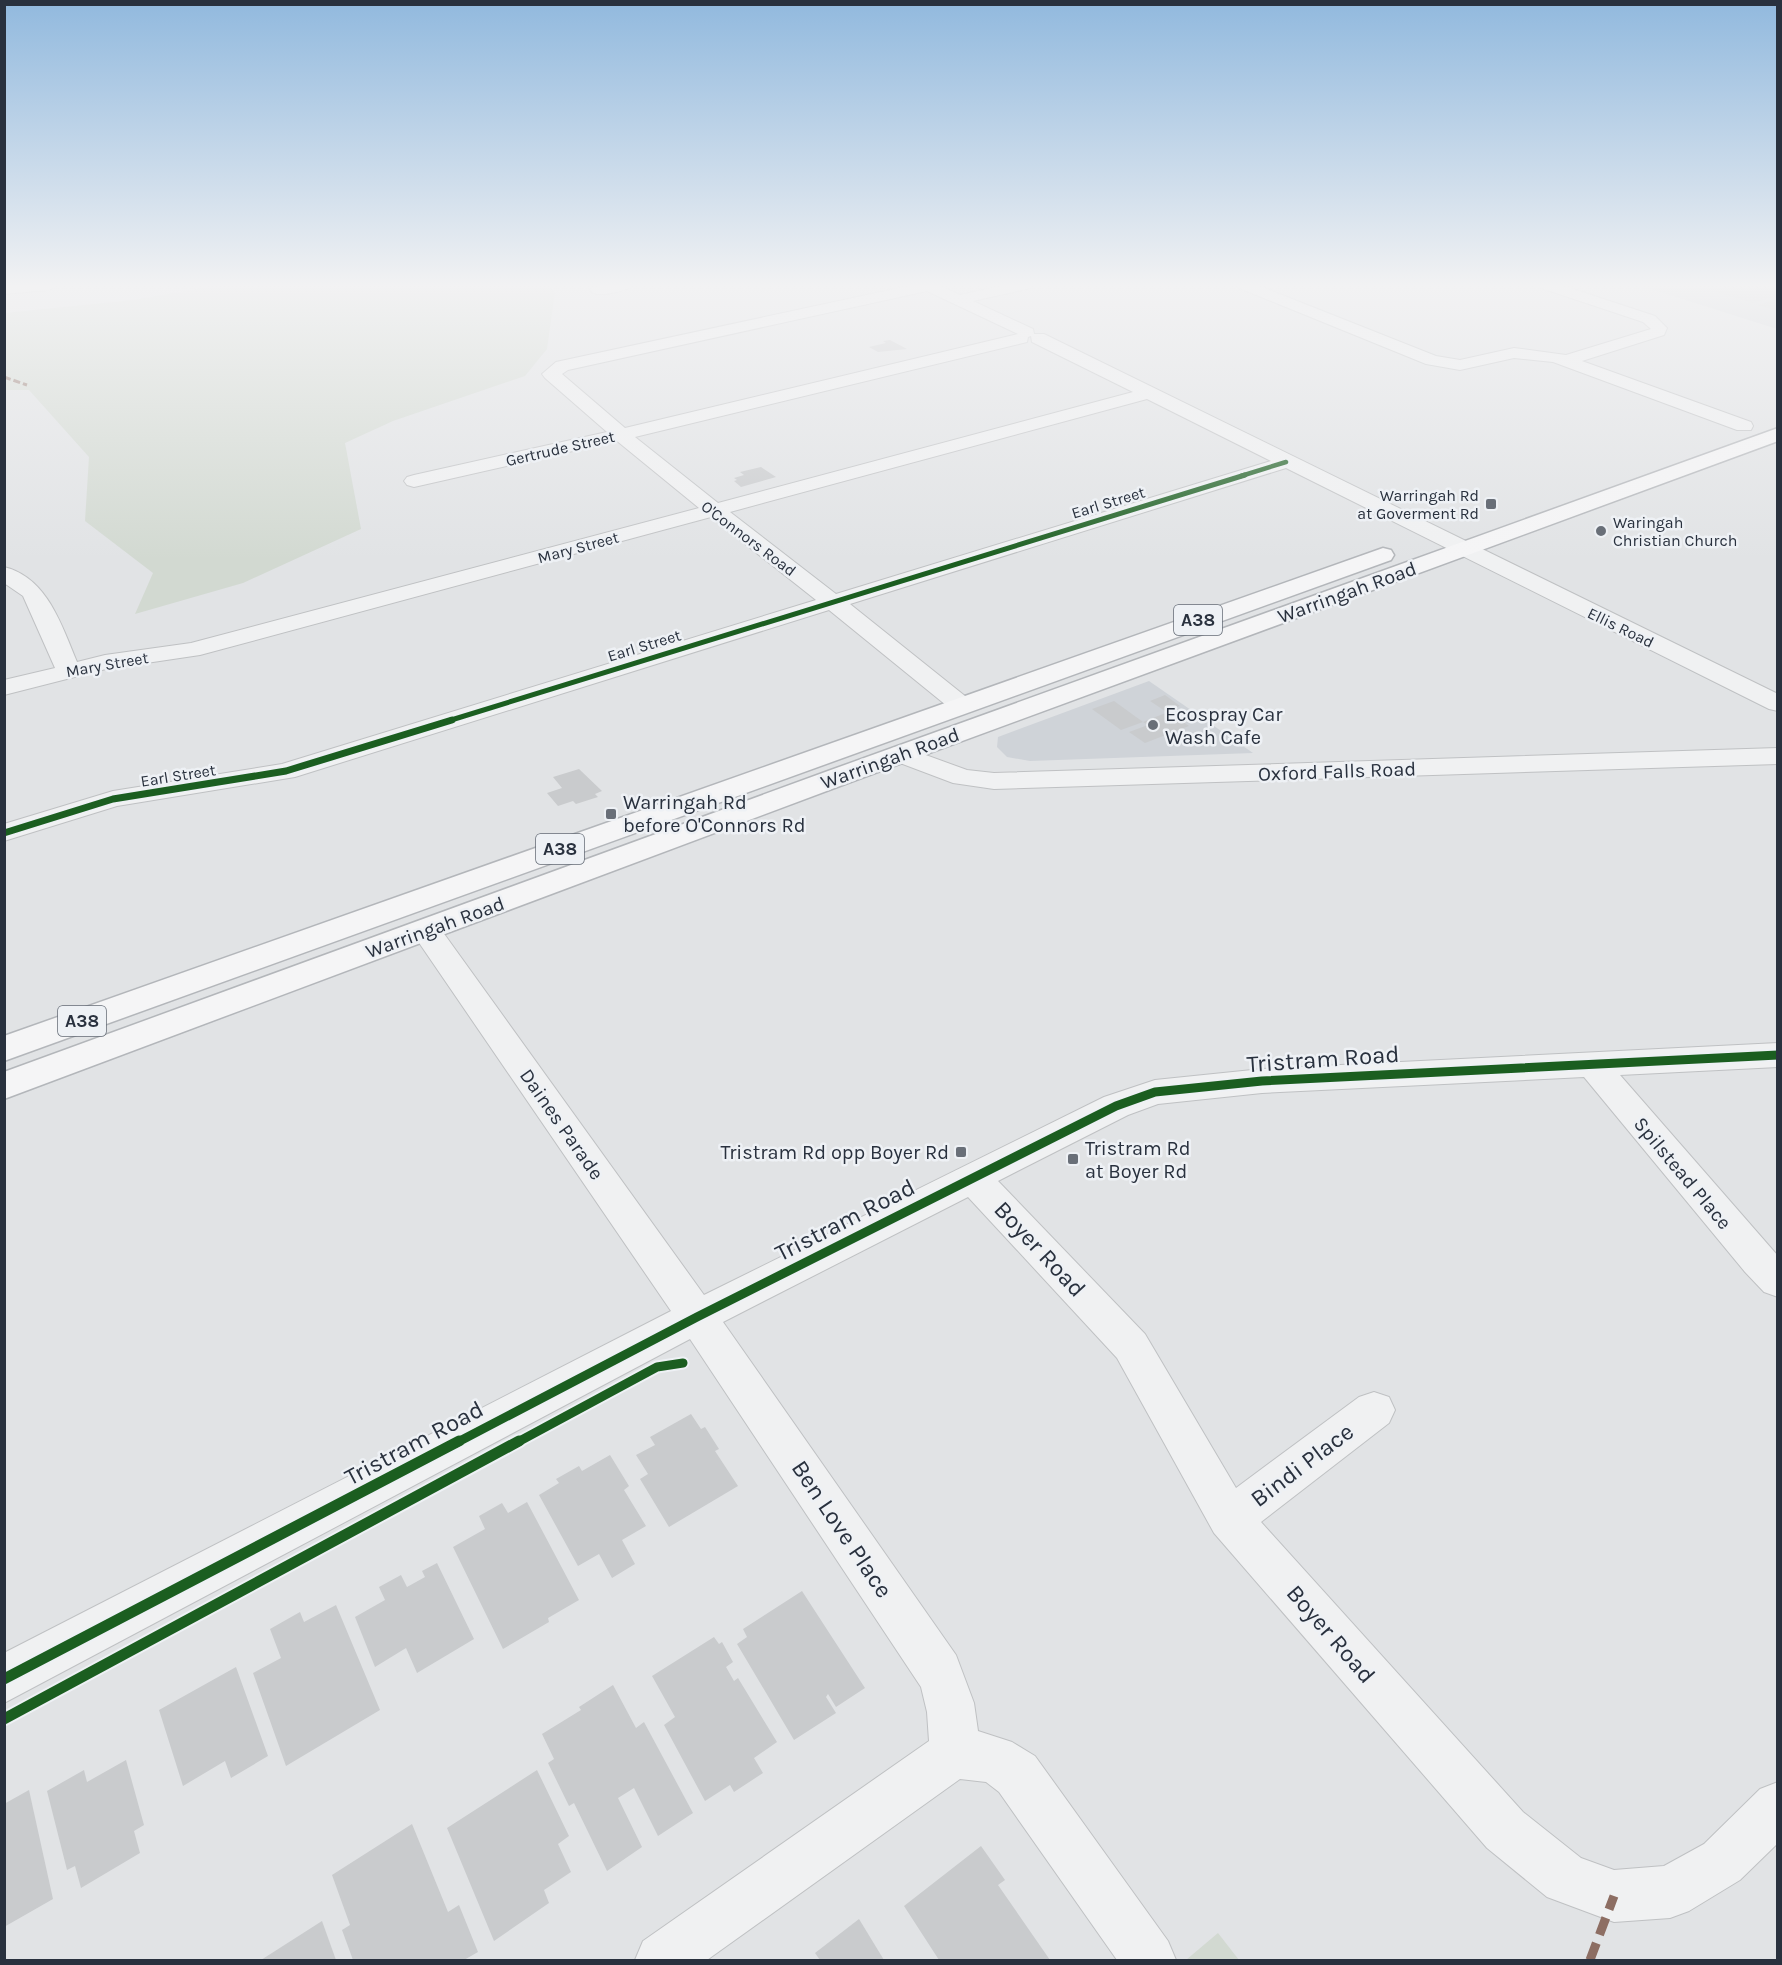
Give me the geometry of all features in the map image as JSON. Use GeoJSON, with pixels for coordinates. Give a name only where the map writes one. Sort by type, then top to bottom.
{"type":"FeatureCollection","features":[{"type":"Feature","properties":{"kind":"highway"},"geometry":{"type":"LineString","coordinates":[[1664,454],[1778,414]]}},
{"type":"Feature","properties":{"kind":"highway","name":"Warringah Road"},"geometry":{"type":"LineString","coordinates":[[4,1086],[901,754],[1464,538],[1778,434]]}},
{"type":"Feature","properties":{"kind":"highway","name":"Warringah Road"},"geometry":{"type":"LineString","coordinates":[[4,1049],[1436,536]]}},
{"type":"Feature","properties":{"kind":"street","name":"O'Connors Road"},"geometry":{"type":"LineString","coordinates":[[554,377],[618,434],[713,510],[852,615],[961,705]]}},
{"type":"Feature","properties":{"kind":"street","name":"Gertrude Street"},"geometry":{"type":"LineString","coordinates":[[414,481],[858,377]]}},
{"type":"Feature","properties":{"kind":"street","name":"Ellis Road"},"geometry":{"type":"LineString","coordinates":[[1115,377],[1436,536],[1464,538],[1778,704]]}},
{"type":"Feature","properties":{"kind":"street"},"geometry":{"type":"LineString","coordinates":[[1612,377],[1744,426]]}},
{"type":"Feature","properties":{"kind":"street","name":"Mary Street"},"geometry":{"type":"LineString","coordinates":[[4,688],[105,662],[192,650],[1149,393]]}},
{"type":"Feature","properties":{"kind":"street","name":"Earl Street"},"geometry":{"type":"LineString","coordinates":[[4,833],[112,799],[286,771],[1286,462]]}},
{"type":"Feature","properties":{"kind":"street"},"geometry":{"type":"LineString","coordinates":[[4,573],[32,592],[68,670]]}},
{"type":"Feature","properties":{"kind":"street","name":"Oxford Falls Road"},"geometry":{"type":"LineString","coordinates":[[901,754],[962,777],[994,781],[1778,756]]}},
{"type":"Feature","properties":{"kind":"street","name":"Daines Parade"},"geometry":{"type":"LineString","coordinates":[[426,931],[697,1317]]}},
{"type":"Feature","properties":{"kind":"street","name":"Tristram Road"},"geometry":{"type":"LineString","coordinates":[[4,1679],[697,1317],[1116,1106],[1155,1092],[1262,1082],[1778,1055]]}},
{"type":"Feature","properties":{"kind":"street","name":"Spilstead Place"},"geometry":{"type":"LineString","coordinates":[[1591,1063],[1758,1261],[1778,1281]]}},
{"type":"Feature","properties":{"kind":"street","name":"Boyer Road"},"geometry":{"type":"LineString","coordinates":[[972,1177],[1131,1346],[1230,1519],[1505,1830],[1565,1879],[1614,1896],[1670,1892],[1722,1862],[1778,1807]]}},
{"type":"Feature","properties":{"kind":"street","name":"Ben Love Place"},"geometry":{"type":"LineString","coordinates":[[697,1317],[939,1672],[951,1701],[954,1722],[953,1754]]}},
{"type":"Feature","properties":{"kind":"street","name":"Bindi Place"},"geometry":{"type":"LineString","coordinates":[[1230,1519],[1374,1410]]}},
{"type":"Feature","properties":{"kind":"street"},"geometry":{"type":"LineString","coordinates":[[662,1960],[953,1754],[981,1755],[999,1760],[1017,1774],[1149,1960]]}},
{"type":"Feature","properties":{"kind":"shaded area"},"geometry":{"type":"Polygon","coordinates":[[[5,377],[523,377],[393,421],[345,443],[361,529],[243,583],[135,614],[153,573],[85,521],[89,457],[29,390],[5,390],[5,377]]]}},
{"type":"Feature","properties":{"kind":"shaded area","name":"Ecospray Car Wash Cafe"},"geometry":{"type":"Polygon","coordinates":[[[1149,681],[1253,753],[1030,761],[1007,757],[997,747],[998,737],[1149,681]]]}},
{"type":"Feature","properties":{"kind":"shaded area"},"geometry":{"type":"Polygon","coordinates":[[[1218,1933],[1239,1960],[1186,1960],[1218,1933]]]}},
{"type":"Feature","properties":{"kind":"building"},"geometry":{"type":"Polygon","coordinates":[[[761,467],[776,477],[741,487],[734,481],[737,480],[734,478],[744,475],[740,472],[761,467]]]}},
{"type":"Feature","properties":{"kind":"building"},"geometry":{"type":"Polygon","coordinates":[[[1165,695],[1180,706],[1165,711],[1150,701],[1165,695]]]}},
{"type":"Feature","properties":{"kind":"building"},"geometry":{"type":"Polygon","coordinates":[[[1114,701],[1143,722],[1121,730],[1092,709],[1114,701]]]}},
{"type":"Feature","properties":{"kind":"building"},"geometry":{"type":"Polygon","coordinates":[[[1168,712],[1189,726],[1145,743],[1129,732],[1148,725],[1143,722],[1168,712]]]}},
{"type":"Feature","properties":{"kind":"building"},"geometry":{"type":"Polygon","coordinates":[[[579,769],[602,791],[595,794],[598,797],[576,804],[573,801],[558,806],[547,793],[562,788],[553,777],[579,769]]]}},
{"type":"Feature","properties":{"kind":"building"},"geometry":{"type":"Polygon","coordinates":[[[691,1414],[701,1429],[705,1427],[719,1449],[715,1451],[738,1486],[669,1527],[640,1479],[648,1474],[636,1455],[655,1445],[650,1437],[691,1414]]]}},
{"type":"Feature","properties":{"kind":"building"},"geometry":{"type":"Polygon","coordinates":[[[610,1455],[629,1486],[624,1490],[646,1526],[622,1540],[635,1564],[612,1578],[599,1554],[578,1566],[539,1495],[559,1483],[556,1479],[579,1466],[582,1471],[610,1455]]]}},
{"type":"Feature","properties":{"kind":"building"},"geometry":{"type":"Polygon","coordinates":[[[527,1502],[579,1600],[548,1618],[549,1622],[503,1649],[453,1547],[485,1529],[479,1516],[502,1503],[508,1513],[527,1502]]]}},
{"type":"Feature","properties":{"kind":"building"},"geometry":{"type":"Polygon","coordinates":[[[437,1563],[474,1639],[417,1673],[406,1648],[375,1667],[355,1617],[385,1600],[379,1587],[401,1575],[407,1587],[425,1577],[422,1571],[437,1563]]]}},
{"type":"Feature","properties":{"kind":"building"},"geometry":{"type":"Polygon","coordinates":[[[802,1591],[865,1688],[836,1707],[828,1694],[826,1697],[836,1713],[794,1740],[737,1644],[747,1637],[743,1629],[802,1591]]]}},
{"type":"Feature","properties":{"kind":"building"},"geometry":{"type":"Polygon","coordinates":[[[336,1605],[380,1710],[286,1766],[253,1673],[281,1658],[270,1629],[300,1612],[304,1622],[336,1605]]]}},
{"type":"Feature","properties":{"kind":"building"},"geometry":{"type":"Polygon","coordinates":[[[714,1637],[719,1644],[722,1642],[733,1662],[726,1667],[734,1681],[738,1678],[777,1742],[754,1758],[763,1773],[734,1792],[730,1785],[705,1801],[664,1725],[675,1717],[652,1676],[714,1637]]]}},
{"type":"Feature","properties":{"kind":"building"},"geometry":{"type":"Polygon","coordinates":[[[236,1667],[268,1756],[231,1778],[225,1761],[183,1786],[159,1710],[236,1667]]]}},
{"type":"Feature","properties":{"kind":"building"},"geometry":{"type":"Polygon","coordinates":[[[613,1685],[636,1728],[644,1722],[693,1813],[658,1836],[634,1788],[618,1798],[642,1847],[607,1871],[574,1803],[569,1806],[548,1763],[554,1759],[542,1734],[581,1710],[579,1707],[613,1685]]]}},
{"type":"Feature","properties":{"kind":"building"},"geometry":{"type":"Polygon","coordinates":[[[126,1760],[144,1825],[134,1831],[140,1853],[81,1888],[75,1866],[67,1870],[47,1791],[84,1770],[87,1782],[126,1760]]]}},
{"type":"Feature","properties":{"kind":"building"},"geometry":{"type":"Polygon","coordinates":[[[537,1770],[569,1836],[558,1844],[571,1872],[544,1890],[549,1903],[494,1941],[447,1828],[537,1770]]]}},
{"type":"Feature","properties":{"kind":"building"},"geometry":{"type":"Polygon","coordinates":[[[29,1790],[53,1899],[4,1927],[4,1804],[29,1790]]]}},
{"type":"Feature","properties":{"kind":"building"},"geometry":{"type":"Polygon","coordinates":[[[412,1824],[448,1912],[459,1905],[478,1952],[464,1960],[353,1960],[342,1930],[350,1925],[332,1875],[412,1824]]]}},
{"type":"Feature","properties":{"kind":"building"},"geometry":{"type":"Polygon","coordinates":[[[981,1846],[1005,1880],[998,1885],[1050,1960],[939,1960],[904,1906],[981,1846]]]}},
{"type":"Feature","properties":{"kind":"building"},"geometry":{"type":"Polygon","coordinates":[[[859,1919],[884,1960],[820,1960],[815,1953],[859,1919]]]}},
{"type":"Feature","properties":{"kind":"building"},"geometry":{"type":"Polygon","coordinates":[[[322,1921],[336,1960],[261,1960],[322,1921]]]}},
{"type":"Feature","properties":{"kind":"marked path"},"geometry":{"type":"LineString","coordinates":[[4,377],[27,385]]}},
{"type":"Feature","properties":{"kind":"marked path"},"geometry":{"type":"LineString","coordinates":[[1590,1960],[1614,1896]]}},
{"type":"Feature","properties":{"kind":"cycle path"},"geometry":{"type":"LineString","coordinates":[[4,833],[113,799],[286,771],[1286,462]]}},
{"type":"Feature","properties":{"kind":"cycle path"},"geometry":{"type":"LineString","coordinates":[[4,1679],[697,1317],[1116,1106],[1155,1092],[1262,1081],[1778,1055]]}},
{"type":"Feature","properties":{"kind":"cycle path"},"geometry":{"type":"LineString","coordinates":[[4,1719],[657,1367],[683,1363]]}},
{"type":"Feature","properties":{"kind":"place","name":"Warringah Rd at Goverment Rd"},"geometry":{"type":"Point","coordinates":[1491,504]}},
{"type":"Feature","properties":{"kind":"place","name":"Waringah Christian Church"},"geometry":{"type":"Point","coordinates":[1601,531]}},
{"type":"Feature","properties":{"kind":"place","name":"Ecospray Car Wash Cafe"},"geometry":{"type":"Point","coordinates":[1153,725]}},
{"type":"Feature","properties":{"kind":"place","name":"Warringah Rd before O'Connors Rd"},"geometry":{"type":"Point","coordinates":[611,814]}},
{"type":"Feature","properties":{"kind":"place","name":"Tristram Rd opp Boyer Rd"},"geometry":{"type":"Point","coordinates":[961,1152]}},
{"type":"Feature","properties":{"kind":"place","name":"Tristram Rd at Boyer Rd"},"geometry":{"type":"Point","coordinates":[1073,1159]}}]}
